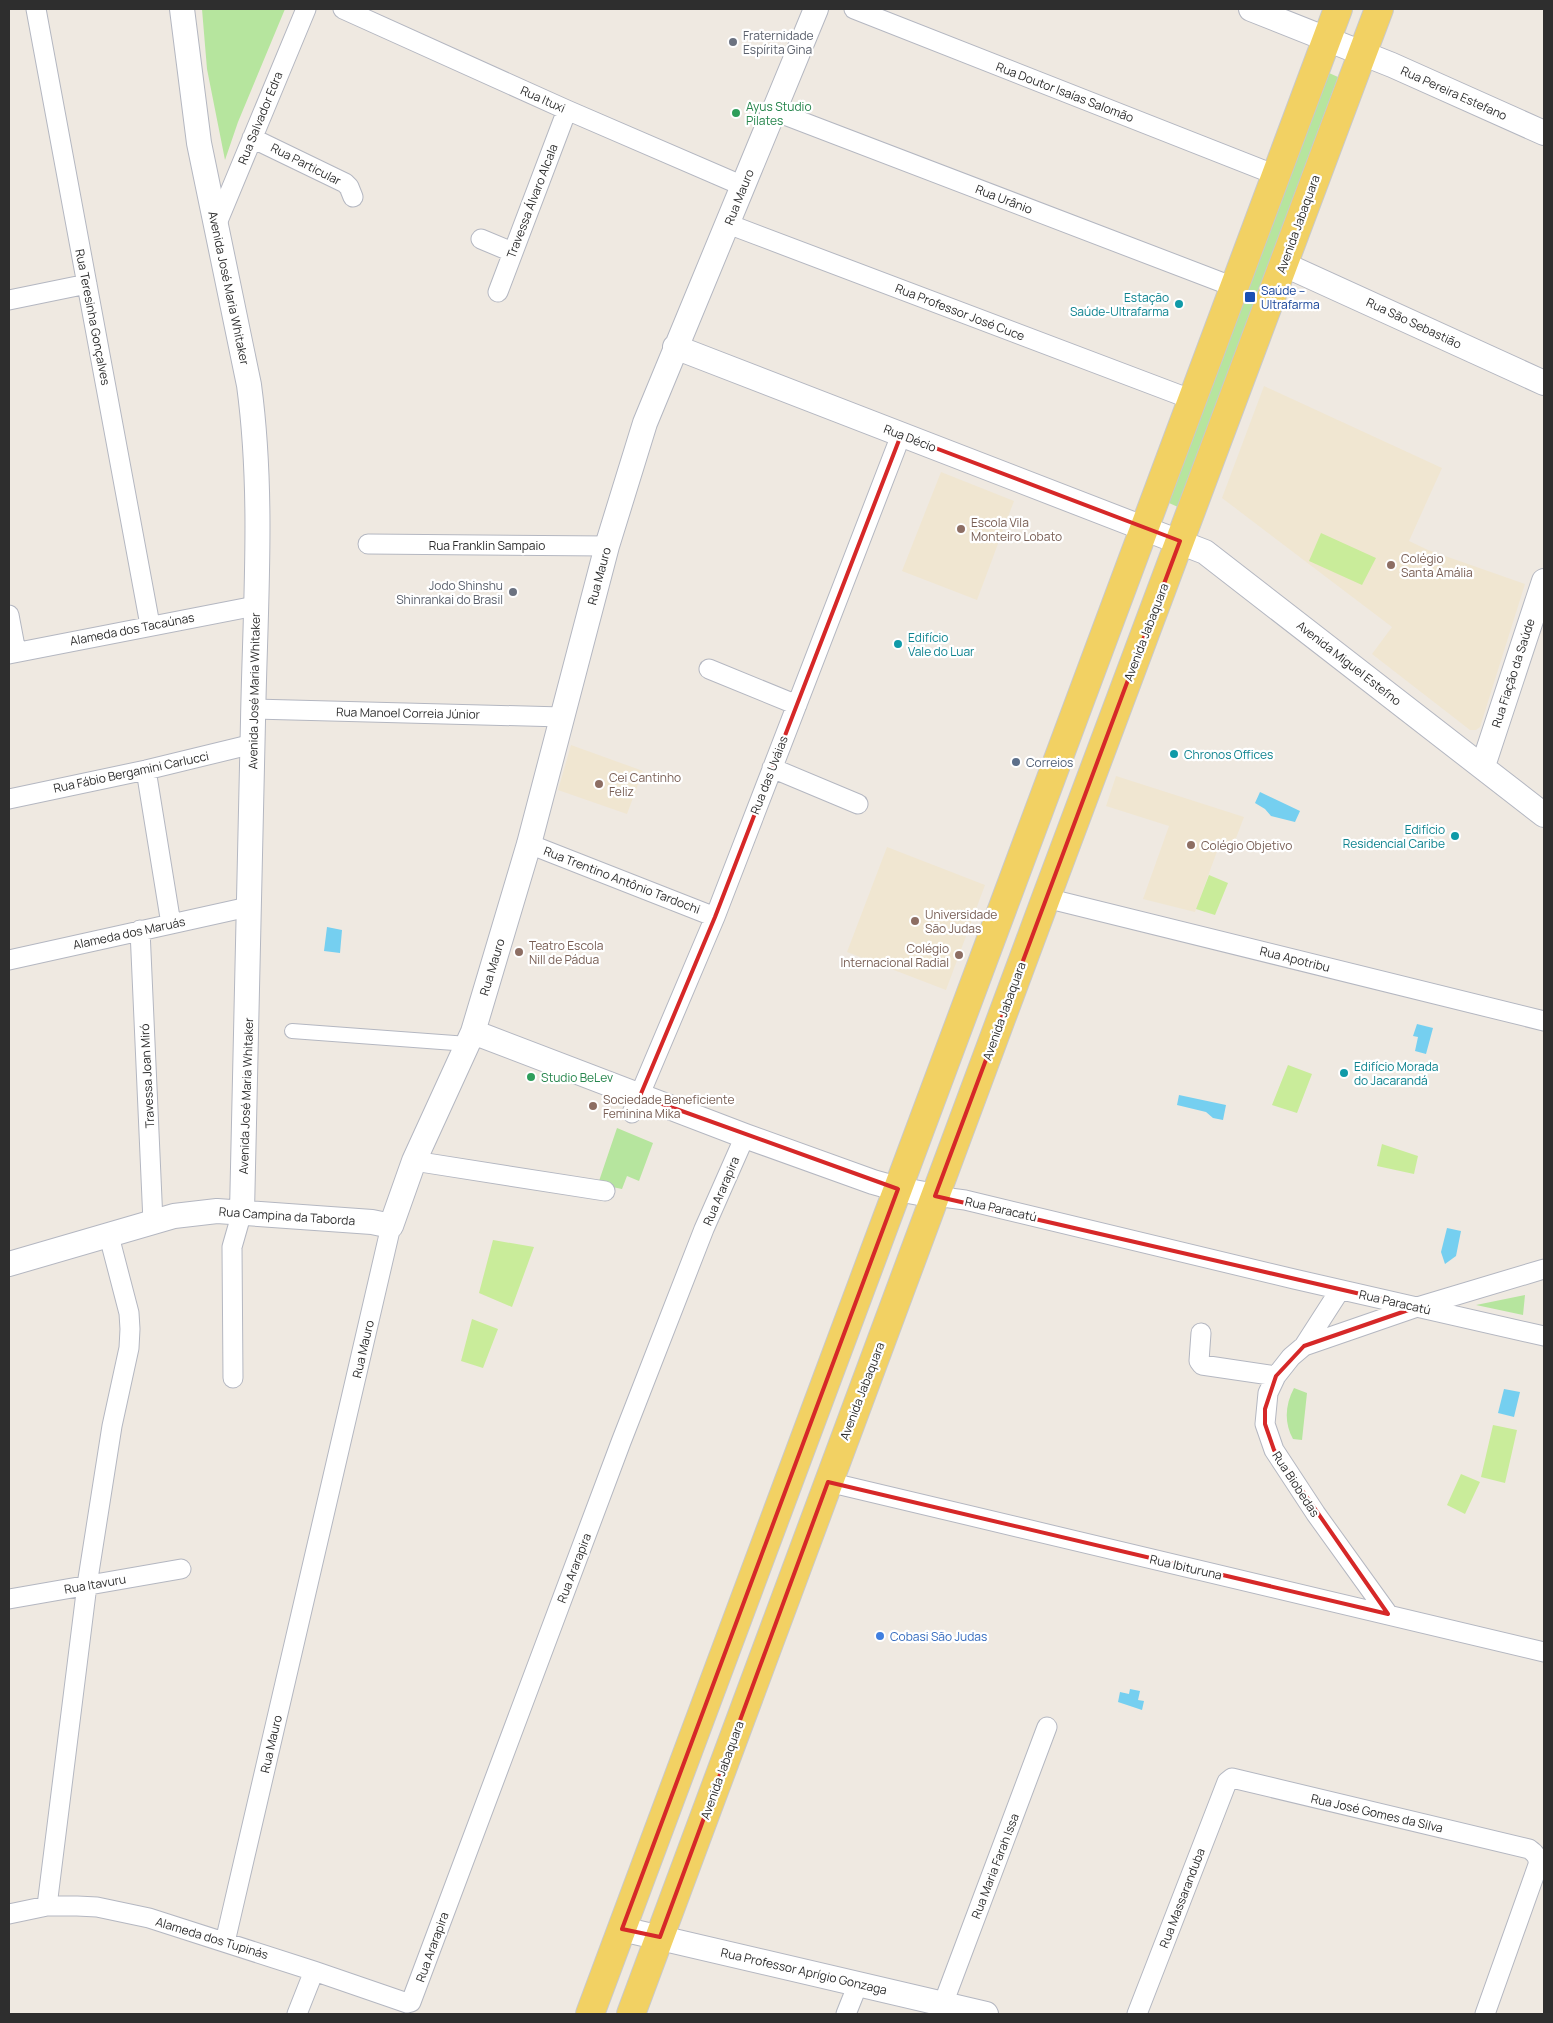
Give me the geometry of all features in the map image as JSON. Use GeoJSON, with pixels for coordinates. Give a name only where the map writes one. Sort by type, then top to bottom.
{"type":"FeatureCollection","features":[{"type":"Feature","properties":{"kind":"main road"},"geometry":{"type":"LineString","coordinates":[[590,2014],[1338,9]]}},
{"type":"Feature","properties":{"kind":"main road","name":"Avenida Jabaquara"},"geometry":{"type":"LineString","coordinates":[[630,2014],[1379,9]]}},
{"type":"Feature","properties":{"kind":"street","name":"Rua Teresinha Gonçalves"},"geometry":{"type":"LineString","coordinates":[[36,9],[150,625]]}},
{"type":"Feature","properties":{"kind":"street","name":"Avenida José Maria Whitaker"},"geometry":{"type":"LineString","coordinates":[[182,9],[199,143],[215,228],[249,385],[254,423],[258,493],[248,907],[248,1026],[242,1212],[232,1247],[232,1378]]}},
{"type":"Feature","properties":{"kind":"street","name":"Rua Salvador Edra"},"geometry":{"type":"LineString","coordinates":[[215,228],[306,9]]}},
{"type":"Feature","properties":{"kind":"street","name":"Rua Ituxi"},"geometry":{"type":"LineString","coordinates":[[343,9],[567,110],[743,186]]}},
{"type":"Feature","properties":{"kind":"street","name":"Rua Mauro"},"geometry":{"type":"LineString","coordinates":[[225,1942],[391,1226],[414,1161],[471,1038],[529,844],[607,546],[642,430],[816,9]]}},
{"type":"Feature","properties":{"kind":"street","name":"Rua Doutor Isaías Salomão"},"geometry":{"type":"LineString","coordinates":[[854,9],[1276,175]]}},
{"type":"Feature","properties":{"kind":"street","name":"Rua Pereira Estefano"},"geometry":{"type":"LineString","coordinates":[[1251,9],[1363,54],[1544,133]]}},
{"type":"Feature","properties":{"kind":"street","name":"Travessa Álvaro Alcala"},"geometry":{"type":"LineString","coordinates":[[498,292],[567,110]]}},
{"type":"Feature","properties":{"kind":"street","name":"Rua Urânio"},"geometry":{"type":"LineString","coordinates":[[774,111],[1234,288]]}},
{"type":"Feature","properties":{"kind":"street","name":"Rua Particular"},"geometry":{"type":"LineString","coordinates":[[252,138],[344,183],[349,187],[353,197]]}},
{"type":"Feature","properties":{"kind":"street","name":"Rua Professor José Cuce"},"geometry":{"type":"LineString","coordinates":[[728,224],[1193,400]]}},
{"type":"Feature","properties":{"kind":"street"},"geometry":{"type":"LineString","coordinates":[[481,239],[512,252]]}},
{"type":"Feature","properties":{"kind":"street","name":"Rua São Sebastião"},"geometry":{"type":"LineString","coordinates":[[1283,264],[1544,383]]}},
{"type":"Feature","properties":{"kind":"street"},"geometry":{"type":"LineString","coordinates":[[9,300],[87,284]]}},
{"type":"Feature","properties":{"kind":"street","name":"Rua Décio"},"geometry":{"type":"LineString","coordinates":[[675,347],[1145,527]]}},
{"type":"Feature","properties":{"kind":"street","name":"Rua das Uváias"},"geometry":{"type":"LineString","coordinates":[[636,1104],[714,917],[901,435]]}},
{"type":"Feature","properties":{"kind":"street","name":"Avenida Miguel Estefno"},"geometry":{"type":"LineString","coordinates":[[1145,527],[1204,552],[1544,814]]}},
{"type":"Feature","properties":{"kind":"street","name":"Rua Franklin Sampaio"},"geometry":{"type":"LineString","coordinates":[[368,544],[607,546]]}},
{"type":"Feature","properties":{"kind":"street","name":"Rua Fiação da Saúde"},"geometry":{"type":"LineString","coordinates":[[1483,766],[1544,581]]}},
{"type":"Feature","properties":{"kind":"street","name":"Alameda dos Tacaúnas"},"geometry":{"type":"LineString","coordinates":[[12,653],[255,606]]}},
{"type":"Feature","properties":{"kind":"street"},"geometry":{"type":"LineString","coordinates":[[9,615],[12,653]]}},
{"type":"Feature","properties":{"kind":"street"},"geometry":{"type":"LineString","coordinates":[[709,669],[797,705]]}},
{"type":"Feature","properties":{"kind":"street","name":"Rua Manoel Correia Júnior"},"geometry":{"type":"LineString","coordinates":[[253,709],[562,717]]}},
{"type":"Feature","properties":{"kind":"street","name":"Rua Fábio Bergamini Carlucci"},"geometry":{"type":"LineString","coordinates":[[9,799],[146,770],[253,744]]}},
{"type":"Feature","properties":{"kind":"street"},"geometry":{"type":"LineString","coordinates":[[772,768],[858,804]]}},
{"type":"Feature","properties":{"kind":"street"},"geometry":{"type":"LineString","coordinates":[[146,770],[171,924]]}},
{"type":"Feature","properties":{"kind":"street","name":"Rua Trentino Antônio Tardochi"},"geometry":{"type":"LineString","coordinates":[[529,844],[714,917]]}},
{"type":"Feature","properties":{"kind":"street","name":"Rua Apotribu"},"geometry":{"type":"LineString","coordinates":[[1046,898],[1544,1021]]}},
{"type":"Feature","properties":{"kind":"street","name":"Alameda dos Maruás"},"geometry":{"type":"LineString","coordinates":[[9,960],[248,907]]}},
{"type":"Feature","properties":{"kind":"street","name":"Travessa Joan Miró"},"geometry":{"type":"LineString","coordinates":[[140,930],[153,1222]]}},
{"type":"Feature","properties":{"kind":"street"},"geometry":{"type":"LineString","coordinates":[[292,1031],[471,1038]]}},
{"type":"Feature","properties":{"kind":"street","name":"Rua Paracatú"},"geometry":{"type":"LineString","coordinates":[[471,1038],[636,1104],[745,1136],[873,1182],[898,1189],[965,1200],[1340,1290],[1544,1336]]}},
{"type":"Feature","properties":{"kind":"street","name":"Rua Ararapira"},"geometry":{"type":"LineString","coordinates":[[410,2003],[632,1415],[704,1229],[745,1136]]}},
{"type":"Feature","properties":{"kind":"street"},"geometry":{"type":"LineString","coordinates":[[414,1161],[605,1191]]}},
{"type":"Feature","properties":{"kind":"street","name":"Rua Campina da Taborda"},"geometry":{"type":"LineString","coordinates":[[9,1264],[174,1216],[217,1211],[372,1222],[391,1226]]}},
{"type":"Feature","properties":{"kind":"street"},"geometry":{"type":"LineString","coordinates":[[47,1906],[87,1585],[112,1426],[129,1348],[130,1329],[128,1313],[109,1236]]}},
{"type":"Feature","properties":{"kind":"street","name":"Rua Biobedas"},"geometry":{"type":"LineString","coordinates":[[1304,1346],[1418,1307],[1544,1269]]}},
{"type":"Feature","properties":{"kind":"street","name":"Rua Biobedas"},"geometry":{"type":"LineString","coordinates":[[1340,1290],[1304,1346],[1291,1357],[1276,1376],[1268,1393],[1265,1424],[1274,1450],[1316,1514],[1388,1614]]}},
{"type":"Feature","properties":{"kind":"street"},"geometry":{"type":"LineString","coordinates":[[1201,1333],[1199,1361],[1202,1365],[1276,1376]]}},
{"type":"Feature","properties":{"kind":"street","name":"Rua Ibituruna"},"geometry":{"type":"LineString","coordinates":[[828,1482],[1544,1652]]}},
{"type":"Feature","properties":{"kind":"street","name":"Rua Itavuru"},"geometry":{"type":"LineString","coordinates":[[9,1599],[181,1569]]}},
{"type":"Feature","properties":{"kind":"street","name":"Rua Maria Farah Issa"},"geometry":{"type":"LineString","coordinates":[[943,2004],[1047,1727]]}},
{"type":"Feature","properties":{"kind":"street","name":"Rua José Gomes da Silva"},"geometry":{"type":"LineString","coordinates":[[1227,1782],[1232,1778],[1529,1849],[1537,1856],[1538,1865],[1485,2014]]}},
{"type":"Feature","properties":{"kind":"street","name":"Rua Massaranduba"},"geometry":{"type":"LineString","coordinates":[[1137,2014],[1227,1782]]}},
{"type":"Feature","properties":{"kind":"street","name":"Alameda dos Tupinás"},"geometry":{"type":"LineString","coordinates":[[9,1914],[47,1906],[97,1907],[148,1918],[314,1970],[410,2003]]}},
{"type":"Feature","properties":{"kind":"street","name":"Rua Professor Aprígio Gonzaga"},"geometry":{"type":"LineString","coordinates":[[622,1929],[986,2014]]}},
{"type":"Feature","properties":{"kind":"street"},"geometry":{"type":"LineString","coordinates":[[297,2014],[314,1970]]}},
{"type":"Feature","properties":{"kind":"street"},"geometry":{"type":"LineString","coordinates":[[846,2014],[858,1984]]}},
{"type":"Feature","properties":{"kind":"highlighted area"},"geometry":{"type":"Polygon","coordinates":[[[901,435],[1180,541],[935,1196],[1417,1307],[1304,1346],[1276,1376],[1265,1409],[1265,1424],[1274,1450],[1388,1614],[828,1482],[660,1937],[622,1929],[898,1189],[640,1096],[715,917],[901,435]]]}},
{"type":"Feature","properties":{"kind":"shaded area","name":"Colégio Santa Amália"},"geometry":{"type":"Polygon","coordinates":[[[1264,386],[1442,468],[1409,541],[1428,550],[1525,584],[1480,727],[1476,730],[1470,730],[1372,654],[1392,627],[1222,498],[1264,386]]]}},
{"type":"Feature","properties":{"kind":"shaded area","name":"Escola Vila Monteiro Lobato"},"geometry":{"type":"Polygon","coordinates":[[[941,472],[1014,501],[977,600],[902,571],[941,472]]]}},
{"type":"Feature","properties":{"kind":"shaded area","name":"Cei Cantinho Feliz"},"geometry":{"type":"Polygon","coordinates":[[[571,745],[643,771],[627,814],[558,790],[571,745]]]}},
{"type":"Feature","properties":{"kind":"shaded area","name":"Colégio Objetivo"},"geometry":{"type":"Polygon","coordinates":[[[1116,776],[1244,817],[1233,846],[1220,843],[1195,912],[1143,899],[1169,826],[1106,806],[1116,776]]]}},
{"type":"Feature","properties":{"kind":"shaded area","name":"Universidade São Judas"},"geometry":{"type":"Polygon","coordinates":[[[887,847],[985,885],[946,990],[847,952],[887,847]]]}},
{"type":"Feature","properties":{"kind":"green space"},"geometry":{"type":"Polygon","coordinates":[[[202,9],[285,9],[238,122],[225,160],[207,69],[202,9]]]}},
{"type":"Feature","properties":{"kind":"green space"},"geometry":{"type":"Polygon","coordinates":[[[1329,73],[1338,77],[1178,507],[1169,503],[1329,73]]]}},
{"type":"Feature","properties":{"kind":"green space"},"geometry":{"type":"Polygon","coordinates":[[[1321,533],[1376,558],[1362,585],[1309,561],[1321,533]]]}},
{"type":"Feature","properties":{"kind":"green space"},"geometry":{"type":"Polygon","coordinates":[[[1209,875],[1228,883],[1215,915],[1196,909],[1209,875]]]}},
{"type":"Feature","properties":{"kind":"green space"},"geometry":{"type":"Polygon","coordinates":[[[1288,1065],[1312,1074],[1297,1113],[1272,1105],[1288,1065]]]}},
{"type":"Feature","properties":{"kind":"green space"},"geometry":{"type":"Polygon","coordinates":[[[617,1128],[653,1143],[639,1181],[627,1176],[622,1189],[598,1184],[617,1128]]]}},
{"type":"Feature","properties":{"kind":"green space"},"geometry":{"type":"Polygon","coordinates":[[[1382,1144],[1418,1156],[1414,1174],[1377,1166],[1382,1144]]]}},
{"type":"Feature","properties":{"kind":"green space"},"geometry":{"type":"Polygon","coordinates":[[[493,1240],[534,1247],[512,1307],[479,1293],[493,1240]]]}},
{"type":"Feature","properties":{"kind":"green space"},"geometry":{"type":"Polygon","coordinates":[[[1525,1295],[1523,1315],[1476,1305],[1525,1295]]]}},
{"type":"Feature","properties":{"kind":"green space"},"geometry":{"type":"Polygon","coordinates":[[[472,1319],[498,1329],[483,1368],[461,1361],[472,1319]]]}},
{"type":"Feature","properties":{"kind":"green space"},"geometry":{"type":"Polygon","coordinates":[[[1294,1388],[1307,1393],[1302,1440],[1293,1439],[1288,1427],[1287,1407],[1294,1388]]]}},
{"type":"Feature","properties":{"kind":"green space"},"geometry":{"type":"Polygon","coordinates":[[[1493,1425],[1517,1430],[1505,1483],[1481,1477],[1493,1425]]]}},
{"type":"Feature","properties":{"kind":"green space"},"geometry":{"type":"Polygon","coordinates":[[[1461,1474],[1480,1482],[1465,1514],[1447,1505],[1461,1474]]]}},
{"type":"Feature","properties":{"kind":"water"},"geometry":{"type":"Polygon","coordinates":[[[1260,792],[1300,811],[1295,822],[1271,816],[1265,809],[1255,803],[1260,792]]]}},
{"type":"Feature","properties":{"kind":"water"},"geometry":{"type":"Polygon","coordinates":[[[327,927],[342,930],[340,953],[324,951],[327,927]]]}},
{"type":"Feature","properties":{"kind":"water"},"geometry":{"type":"Polygon","coordinates":[[[1417,1024],[1433,1028],[1426,1054],[1415,1051],[1418,1037],[1413,1036],[1417,1024]]]}},
{"type":"Feature","properties":{"kind":"water"},"geometry":{"type":"Polygon","coordinates":[[[1179,1095],[1226,1105],[1223,1120],[1213,1118],[1206,1112],[1177,1105],[1179,1095]]]}},
{"type":"Feature","properties":{"kind":"water"},"geometry":{"type":"Polygon","coordinates":[[[1447,1228],[1461,1231],[1456,1256],[1445,1264],[1441,1252],[1447,1228]]]}},
{"type":"Feature","properties":{"kind":"water"},"geometry":{"type":"Polygon","coordinates":[[[1504,1389],[1520,1392],[1514,1417],[1498,1413],[1504,1389]]]}},
{"type":"Feature","properties":{"kind":"water"},"geometry":{"type":"Polygon","coordinates":[[[1130,1689],[1140,1691],[1138,1700],[1144,1701],[1142,1710],[1118,1702],[1120,1692],[1129,1694],[1130,1689]]]}},
{"type":"Feature","properties":{"kind":"place","name":"Fraternidade Espírita Gina"},"geometry":{"type":"Point","coordinates":[733,42]}},
{"type":"Feature","properties":{"kind":"place","name":"Ayus Studio Pilates"},"geometry":{"type":"Point","coordinates":[736,113]}},
{"type":"Feature","properties":{"kind":"place","name":"Saúde – Ultrafarma"},"geometry":{"type":"Point","coordinates":[1250,297]}},
{"type":"Feature","properties":{"kind":"place","name":"Estação Saúde-Ultrafarma"},"geometry":{"type":"Point","coordinates":[1179,304]}},
{"type":"Feature","properties":{"kind":"place","name":"Escola Vila Monteiro Lobato"},"geometry":{"type":"Point","coordinates":[961,529]}},
{"type":"Feature","properties":{"kind":"place","name":"Colégio Santa Amália"},"geometry":{"type":"Point","coordinates":[1391,565]}},
{"type":"Feature","properties":{"kind":"place","name":"Jodo Shinshu Shinrankai do Brasil"},"geometry":{"type":"Point","coordinates":[513,592]}},
{"type":"Feature","properties":{"kind":"place","name":"Edifício Vale do Luar"},"geometry":{"type":"Point","coordinates":[898,644]}},
{"type":"Feature","properties":{"kind":"place","name":"Chronos Offices"},"geometry":{"type":"Point","coordinates":[1174,754]}},
{"type":"Feature","properties":{"kind":"place","name":"Correios"},"geometry":{"type":"Point","coordinates":[1016,762]}},
{"type":"Feature","properties":{"kind":"place","name":"Cei Cantinho Feliz"},"geometry":{"type":"Point","coordinates":[599,784]}},
{"type":"Feature","properties":{"kind":"place","name":"Edifício Residencial Caribe"},"geometry":{"type":"Point","coordinates":[1455,836]}},
{"type":"Feature","properties":{"kind":"place","name":"Colégio Objetivo"},"geometry":{"type":"Point","coordinates":[1191,845]}},
{"type":"Feature","properties":{"kind":"place","name":"Universidade São Judas"},"geometry":{"type":"Point","coordinates":[915,921]}},
{"type":"Feature","properties":{"kind":"place","name":"Teatro Escola Nill de Pádua"},"geometry":{"type":"Point","coordinates":[519,952]}},
{"type":"Feature","properties":{"kind":"place","name":"Colégio Internacional Radial"},"geometry":{"type":"Point","coordinates":[959,955]}},
{"type":"Feature","properties":{"kind":"place","name":"Edifício Morada do Jacarandá"},"geometry":{"type":"Point","coordinates":[1344,1073]}},
{"type":"Feature","properties":{"kind":"place","name":"Studio BeLev"},"geometry":{"type":"Point","coordinates":[531,1077]}},
{"type":"Feature","properties":{"kind":"place","name":"Sociedade Beneficiente Feminina Mika"},"geometry":{"type":"Point","coordinates":[593,1106]}},
{"type":"Feature","properties":{"kind":"place","name":"Cobasi São Judas"},"geometry":{"type":"Point","coordinates":[880,1636]}}]}
